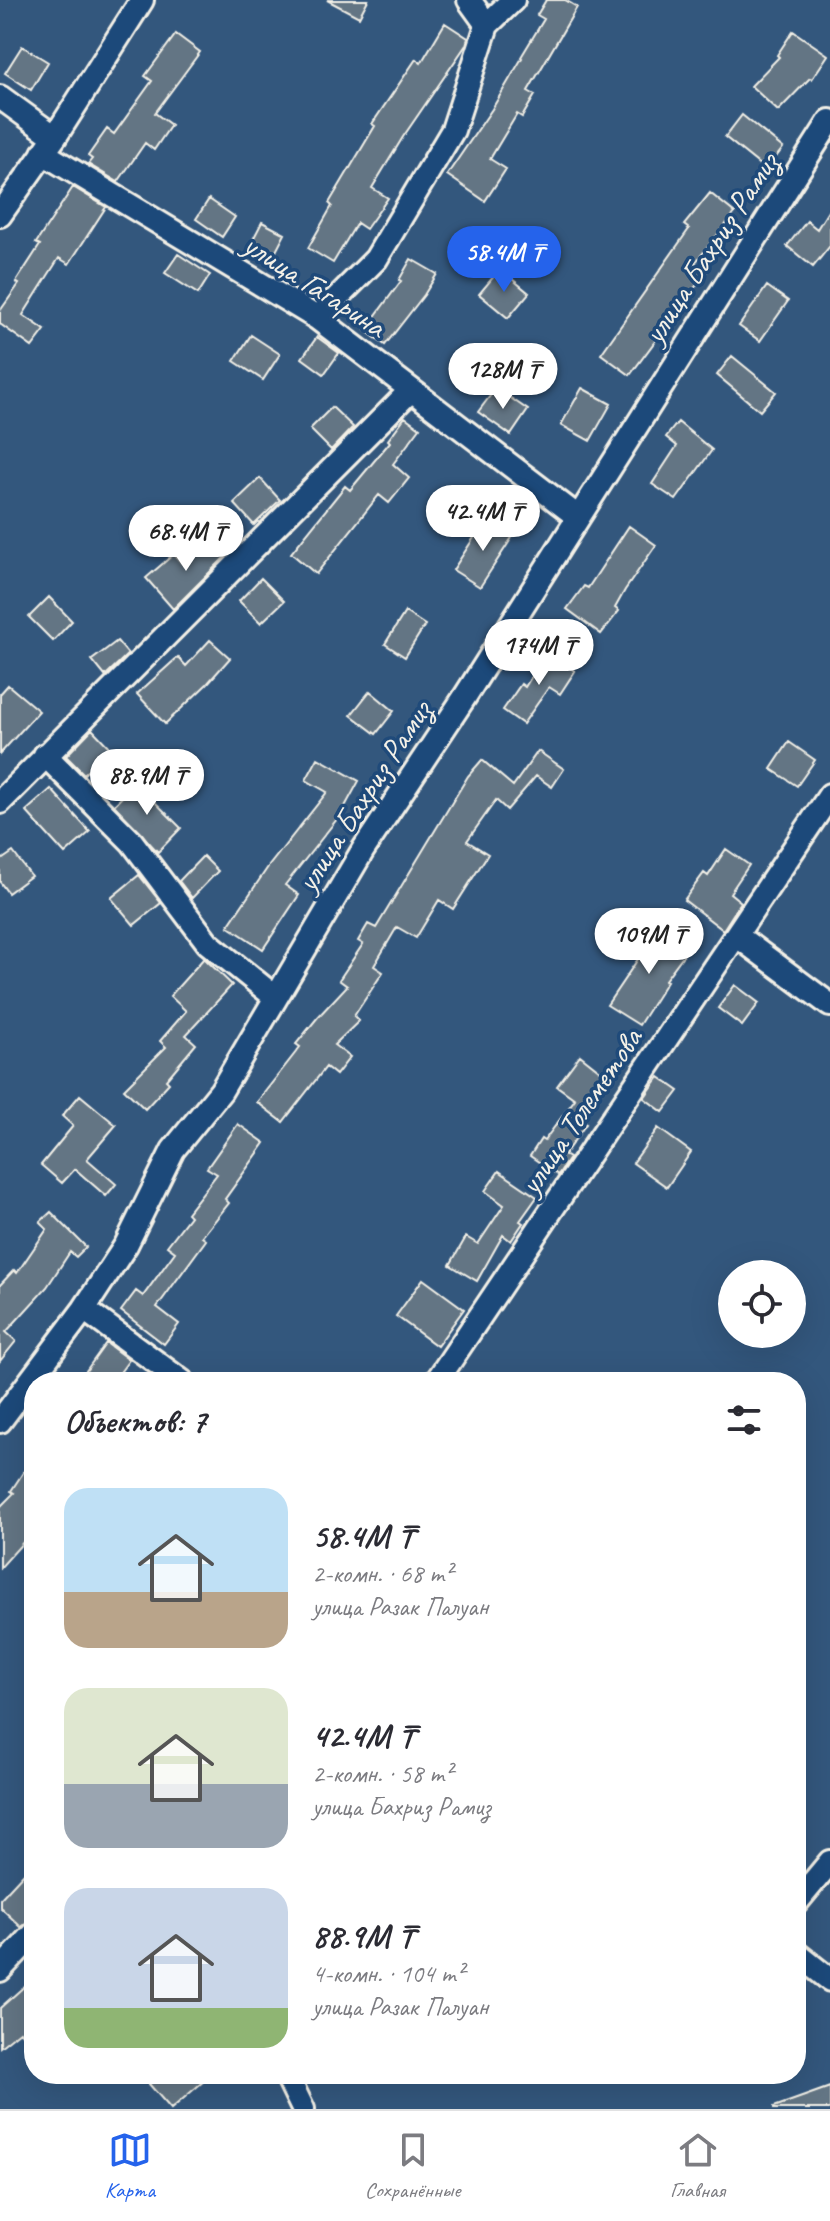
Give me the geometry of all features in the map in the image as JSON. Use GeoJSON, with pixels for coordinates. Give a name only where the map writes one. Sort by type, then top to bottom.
{"type":"FeatureCollection","features":[{"type":"Feature","properties":{"kind":"street"},"geometry":{"type":"LineString","coordinates":[[0,215],[142,0]]}},
{"type":"Feature","properties":{"kind":"street"},"geometry":{"type":"LineString","coordinates":[[469,0],[487,25]]}},
{"type":"Feature","properties":{"kind":"street"},"geometry":{"type":"LineString","coordinates":[[317,318],[376,259],[453,130],[487,25],[513,0]]}},
{"type":"Feature","properties":{"kind":"street","name":"улица Гагарина"},"geometry":{"type":"LineString","coordinates":[[0,97],[49,145],[317,318],[578,517]]}},
{"type":"Feature","properties":{"kind":"street","name":"улица Бахриз Рамиз"},"geometry":{"type":"LineString","coordinates":[[37,1372],[84,1309],[126,1245],[173,1150],[221,1091],[363,850],[464,698],[830,121]]}},
{"type":"Feature","properties":{"kind":"street"},"geometry":{"type":"LineString","coordinates":[[0,802],[410,391]]}},
{"type":"Feature","properties":{"kind":"street"},"geometry":{"type":"LineString","coordinates":[[45,755],[132,842],[208,943],[275,997]]}},
{"type":"Feature","properties":{"kind":"street","name":"улица Толеметова"},"geometry":{"type":"LineString","coordinates":[[443,1372],[830,795]]}},
{"type":"Feature","properties":{"kind":"street"},"geometry":{"type":"LineString","coordinates":[[736,935],[830,1005]]}},
{"type":"Feature","properties":{"kind":"street"},"geometry":{"type":"LineString","coordinates":[[84,1309],[169,1372]]}},
{"type":"Feature","properties":{"kind":"street","name":"улица Бахриз Рамиз"},"geometry":{"type":"LineString","coordinates":[[0,1421],[24,1389]]}},
{"type":"Feature","properties":{"kind":"street"},"geometry":{"type":"LineString","coordinates":[[806,1891],[830,1862]]}},
{"type":"Feature","properties":{"kind":"street"},"geometry":{"type":"LineString","coordinates":[[0,1970],[24,1945]]}},
{"type":"Feature","properties":{"kind":"street"},"geometry":{"type":"LineString","coordinates":[[806,1961],[830,1980]]}},
{"type":"Feature","properties":{"kind":"street"},"geometry":{"type":"LineString","coordinates":[[291,2084],[303,2109]]}},
{"type":"Feature","properties":{"kind":"building"},"geometry":{"type":"Polygon","coordinates":[[[327,0],[368,0],[359,17],[327,0]]]}},
{"type":"Feature","properties":{"kind":"building"},"geometry":{"type":"Polygon","coordinates":[[[546,0],[565,0],[577,7],[528,91],[535,95],[522,117],[517,114],[490,159],[506,169],[485,201],[447,175],[522,58],[544,19],[537,15],[546,0]]]}},
{"type":"Feature","properties":{"kind":"building"},"geometry":{"type":"Polygon","coordinates":[[[445,23],[468,38],[466,45],[372,188],[388,198],[366,229],[357,223],[333,263],[308,248],[332,206],[329,203],[375,126],[372,124],[416,59],[421,63],[445,23]]]}},
{"type":"Feature","properties":{"kind":"building"},"geometry":{"type":"Polygon","coordinates":[[[793,31],[828,55],[812,79],[778,111],[751,86],[779,57],[777,55],[793,31]]]}},
{"type":"Feature","properties":{"kind":"building"},"geometry":{"type":"Polygon","coordinates":[[[176,34],[200,52],[155,113],[171,125],[154,150],[145,143],[118,182],[88,164],[92,159],[88,156],[107,129],[114,134],[152,81],[145,76],[176,34]]]}},
{"type":"Feature","properties":{"kind":"building"},"geometry":{"type":"Polygon","coordinates":[[[22,46],[48,62],[31,90],[5,73],[22,46]]]}},
{"type":"Feature","properties":{"kind":"building"},"geometry":{"type":"Polygon","coordinates":[[[742,115],[783,148],[766,170],[725,137],[742,115]]]}},
{"type":"Feature","properties":{"kind":"building"},"geometry":{"type":"Polygon","coordinates":[[[73,187],[106,207],[69,264],[59,258],[23,315],[45,330],[32,347],[0,324],[0,311],[40,245],[36,243],[73,187]]]}},
{"type":"Feature","properties":{"kind":"building"},"geometry":{"type":"Polygon","coordinates":[[[710,193],[735,213],[695,263],[707,271],[630,375],[601,354],[689,229],[684,225],[710,193]]]}},
{"type":"Feature","properties":{"kind":"building"},"geometry":{"type":"Polygon","coordinates":[[[209,199],[235,217],[222,237],[196,219],[209,199]]]}},
{"type":"Feature","properties":{"kind":"building"},"geometry":{"type":"Polygon","coordinates":[[[830,208],[830,246],[813,267],[787,246],[807,221],[817,229],[830,208]]]}},
{"type":"Feature","properties":{"kind":"building"},"geometry":{"type":"Polygon","coordinates":[[[262,222],[285,234],[271,261],[248,249],[262,222]]]}},
{"type":"Feature","properties":{"kind":"building"},"geometry":{"type":"Polygon","coordinates":[[[178,254],[210,275],[198,294],[165,273],[178,254]]]}},
{"type":"Feature","properties":{"kind":"building"},"geometry":{"type":"Polygon","coordinates":[[[411,259],[437,274],[385,345],[365,330],[401,281],[411,259]]]}},
{"type":"Feature","properties":{"kind":"building"},"geometry":{"type":"Polygon","coordinates":[[[500,269],[529,293],[508,318],[479,294],[500,269]]]}},
{"type":"Feature","properties":{"kind":"building"},"geometry":{"type":"Polygon","coordinates":[[[767,286],[788,301],[760,341],[739,326],[767,286]]]}},
{"type":"Feature","properties":{"kind":"building"},"geometry":{"type":"Polygon","coordinates":[[[251,335],[280,354],[263,380],[234,361],[251,335]]]}},
{"type":"Feature","properties":{"kind":"building"},"geometry":{"type":"Polygon","coordinates":[[[317,337],[339,353],[324,374],[302,358],[317,337]]]}},
{"type":"Feature","properties":{"kind":"building"},"geometry":{"type":"Polygon","coordinates":[[[732,356],[776,392],[760,411],[717,375],[732,356]]]}},
{"type":"Feature","properties":{"kind":"building"},"geometry":{"type":"Polygon","coordinates":[[[496,388],[528,410],[511,435],[478,412],[496,388]]]}},
{"type":"Feature","properties":{"kind":"building"},"geometry":{"type":"Polygon","coordinates":[[[582,388],[611,404],[590,441],[561,425],[582,388]]]}},
{"type":"Feature","properties":{"kind":"building"},"geometry":{"type":"Polygon","coordinates":[[[332,407],[353,427],[331,450],[310,429],[332,407]]]}},
{"type":"Feature","properties":{"kind":"building"},"geometry":{"type":"Polygon","coordinates":[[[405,417],[420,428],[393,464],[409,478],[389,503],[379,495],[316,574],[291,553],[345,486],[350,490],[390,442],[388,440],[405,417]]]}},
{"type":"Feature","properties":{"kind":"building"},"geometry":{"type":"Polygon","coordinates":[[[678,422],[712,450],[676,500],[652,484],[677,446],[666,437],[678,422]]]}},
{"type":"Feature","properties":{"kind":"building"},"geometry":{"type":"Polygon","coordinates":[[[260,478],[280,500],[254,525],[234,503],[260,478]]]}},
{"type":"Feature","properties":{"kind":"building"},"geometry":{"type":"Polygon","coordinates":[[[486,519],[513,536],[480,587],[453,570],[486,519]]]}},
{"type":"Feature","properties":{"kind":"building"},"geometry":{"type":"Polygon","coordinates":[[[629,526],[656,545],[625,590],[615,608],[619,611],[601,634],[567,609],[584,586],[588,588],[629,526]]]}},
{"type":"Feature","properties":{"kind":"building"},"geometry":{"type":"Polygon","coordinates":[[[213,537],[229,553],[173,609],[146,578],[174,554],[184,566],[213,537]]]}},
{"type":"Feature","properties":{"kind":"building"},"geometry":{"type":"Polygon","coordinates":[[[261,578],[284,601],[261,623],[239,601],[261,578]]]}},
{"type":"Feature","properties":{"kind":"building"},"geometry":{"type":"Polygon","coordinates":[[[49,597],[72,621],[53,641],[29,617],[49,597]]]}},
{"type":"Feature","properties":{"kind":"building"},"geometry":{"type":"Polygon","coordinates":[[[405,612],[425,625],[405,657],[385,644],[405,612]]]}},
{"type":"Feature","properties":{"kind":"building"},"geometry":{"type":"Polygon","coordinates":[[[210,640],[230,658],[165,724],[137,694],[178,657],[186,666],[210,640]]]}},
{"type":"Feature","properties":{"kind":"building"},"geometry":{"type":"Polygon","coordinates":[[[117,641],[128,654],[105,676],[92,660],[117,641]]]}},
{"type":"Feature","properties":{"kind":"building"},"geometry":{"type":"Polygon","coordinates":[[[546,653],[575,671],[560,694],[549,687],[523,724],[503,710],[521,684],[525,687],[546,653]]]}},
{"type":"Feature","properties":{"kind":"building"},"geometry":{"type":"Polygon","coordinates":[[[8,685],[39,711],[0,754],[0,694],[8,685]]]}},
{"type":"Feature","properties":{"kind":"building"},"geometry":{"type":"Polygon","coordinates":[[[370,691],[394,711],[376,734],[351,715],[370,691]]]}},
{"type":"Feature","properties":{"kind":"building"},"geometry":{"type":"Polygon","coordinates":[[[92,729],[111,749],[84,774],[66,756],[92,729]]]}},
{"type":"Feature","properties":{"kind":"building"},"geometry":{"type":"Polygon","coordinates":[[[789,742],[815,760],[797,786],[771,769],[789,742]]]}},
{"type":"Feature","properties":{"kind":"building"},"geometry":{"type":"Polygon","coordinates":[[[538,751],[564,769],[552,787],[536,776],[507,810],[496,800],[467,841],[488,854],[453,909],[439,900],[416,938],[397,927],[374,966],[383,972],[354,1016],[359,1021],[334,1045],[350,1057],[336,1075],[326,1067],[283,1122],[257,1102],[300,1047],[296,1044],[347,986],[339,980],[363,944],[358,941],[368,924],[376,928],[468,776],[482,760],[513,786],[538,751]]]}},
{"type":"Feature","properties":{"kind":"building"},"geometry":{"type":"Polygon","coordinates":[[[318,758],[359,781],[341,814],[285,885],[299,895],[263,949],[228,926],[268,867],[327,792],[306,780],[318,758]]]}},
{"type":"Feature","properties":{"kind":"building"},"geometry":{"type":"Polygon","coordinates":[[[136,783],[181,828],[158,852],[114,805],[136,783]]]}},
{"type":"Feature","properties":{"kind":"building"},"geometry":{"type":"Polygon","coordinates":[[[51,789],[90,832],[65,854],[26,811],[51,789]]]}},
{"type":"Feature","properties":{"kind":"building"},"geometry":{"type":"Polygon","coordinates":[[[726,849],[749,865],[730,893],[741,902],[723,930],[684,900],[704,873],[708,876],[726,849]]]}},
{"type":"Feature","properties":{"kind":"building"},"geometry":{"type":"Polygon","coordinates":[[[13,852],[31,876],[8,893],[0,882],[0,861],[13,852]]]}},
{"type":"Feature","properties":{"kind":"building"},"geometry":{"type":"Polygon","coordinates":[[[203,856],[218,871],[192,898],[179,881],[203,856]]]}},
{"type":"Feature","properties":{"kind":"building"},"geometry":{"type":"Polygon","coordinates":[[[139,875],[161,903],[134,925],[111,898],[139,875]]]}},
{"type":"Feature","properties":{"kind":"building"},"geometry":{"type":"Polygon","coordinates":[[[661,925],[690,946],[665,980],[639,1025],[607,1005],[661,925]]]}},
{"type":"Feature","properties":{"kind":"building"},"geometry":{"type":"Polygon","coordinates":[[[204,958],[232,985],[186,1035],[196,1044],[166,1080],[169,1083],[145,1109],[124,1089],[166,1047],[160,1041],[186,1011],[170,996],[204,958]]]}},
{"type":"Feature","properties":{"kind":"building"},"geometry":{"type":"Polygon","coordinates":[[[735,985],[759,1003],[742,1026],[718,1008],[735,985]]]}},
{"type":"Feature","properties":{"kind":"building"},"geometry":{"type":"Polygon","coordinates":[[[580,1055],[609,1078],[579,1118],[586,1124],[564,1155],[569,1158],[558,1175],[530,1156],[575,1099],[557,1086],[580,1055]]]}},
{"type":"Feature","properties":{"kind":"building"},"geometry":{"type":"Polygon","coordinates":[[[659,1077],[679,1091],[663,1112],[644,1098],[659,1077]]]}},
{"type":"Feature","properties":{"kind":"building"},"geometry":{"type":"Polygon","coordinates":[[[80,1095],[116,1125],[87,1159],[116,1184],[106,1196],[75,1169],[62,1183],[41,1165],[73,1126],[62,1116],[80,1095]]]}},
{"type":"Feature","properties":{"kind":"building"},"geometry":{"type":"Polygon","coordinates":[[[238,1124],[265,1143],[225,1199],[229,1203],[202,1237],[206,1240],[157,1307],[179,1324],[164,1344],[121,1311],[136,1291],[143,1296],[175,1252],[167,1246],[217,1174],[207,1168],[238,1124]]]}},
{"type":"Feature","properties":{"kind":"building"},"geometry":{"type":"Polygon","coordinates":[[[658,1128],[691,1152],[667,1187],[633,1163],[658,1128]]]}},
{"type":"Feature","properties":{"kind":"building"},"geometry":{"type":"Polygon","coordinates":[[[499,1171],[537,1197],[520,1221],[523,1223],[511,1241],[503,1235],[477,1281],[450,1265],[466,1237],[478,1244],[504,1205],[485,1191],[499,1171]]]}},
{"type":"Feature","properties":{"kind":"building"},"geometry":{"type":"Polygon","coordinates":[[[51,1212],[86,1247],[76,1257],[70,1252],[47,1287],[6,1332],[16,1341],[0,1361],[0,1285],[14,1270],[17,1273],[47,1229],[40,1222],[51,1212]]]}},
{"type":"Feature","properties":{"kind":"building"},"geometry":{"type":"Polygon","coordinates":[[[423,1279],[464,1309],[437,1346],[396,1316],[423,1279]]]}},
{"type":"Feature","properties":{"kind":"building"},"geometry":{"type":"Polygon","coordinates":[[[106,1343],[129,1360],[120,1372],[85,1372],[106,1343]]]}},
{"type":"Feature","properties":{"kind":"building"},"geometry":{"type":"Polygon","coordinates":[[[24,1471],[24,1541],[0,1568],[0,1507],[14,1493],[11,1491],[24,1471]]]}},
{"type":"Feature","properties":{"kind":"building"},"geometry":{"type":"Polygon","coordinates":[[[24,1873],[24,1925],[21,1927],[0,1907],[0,1899],[24,1873]]]}},
{"type":"Feature","properties":{"kind":"building"},"geometry":{"type":"Polygon","coordinates":[[[24,1987],[24,2032],[20,2031],[0,2047],[0,2008],[24,1987]]]}},
{"type":"Feature","properties":{"kind":"building"},"geometry":{"type":"Polygon","coordinates":[[[149,2084],[200,2084],[171,2109],[149,2084]]]}},
{"type":"Feature","properties":{"kind":"building"},"geometry":{"type":"Polygon","coordinates":[[[830,2087],[830,2109],[774,2109],[774,2107],[830,2087]]]}}]}
